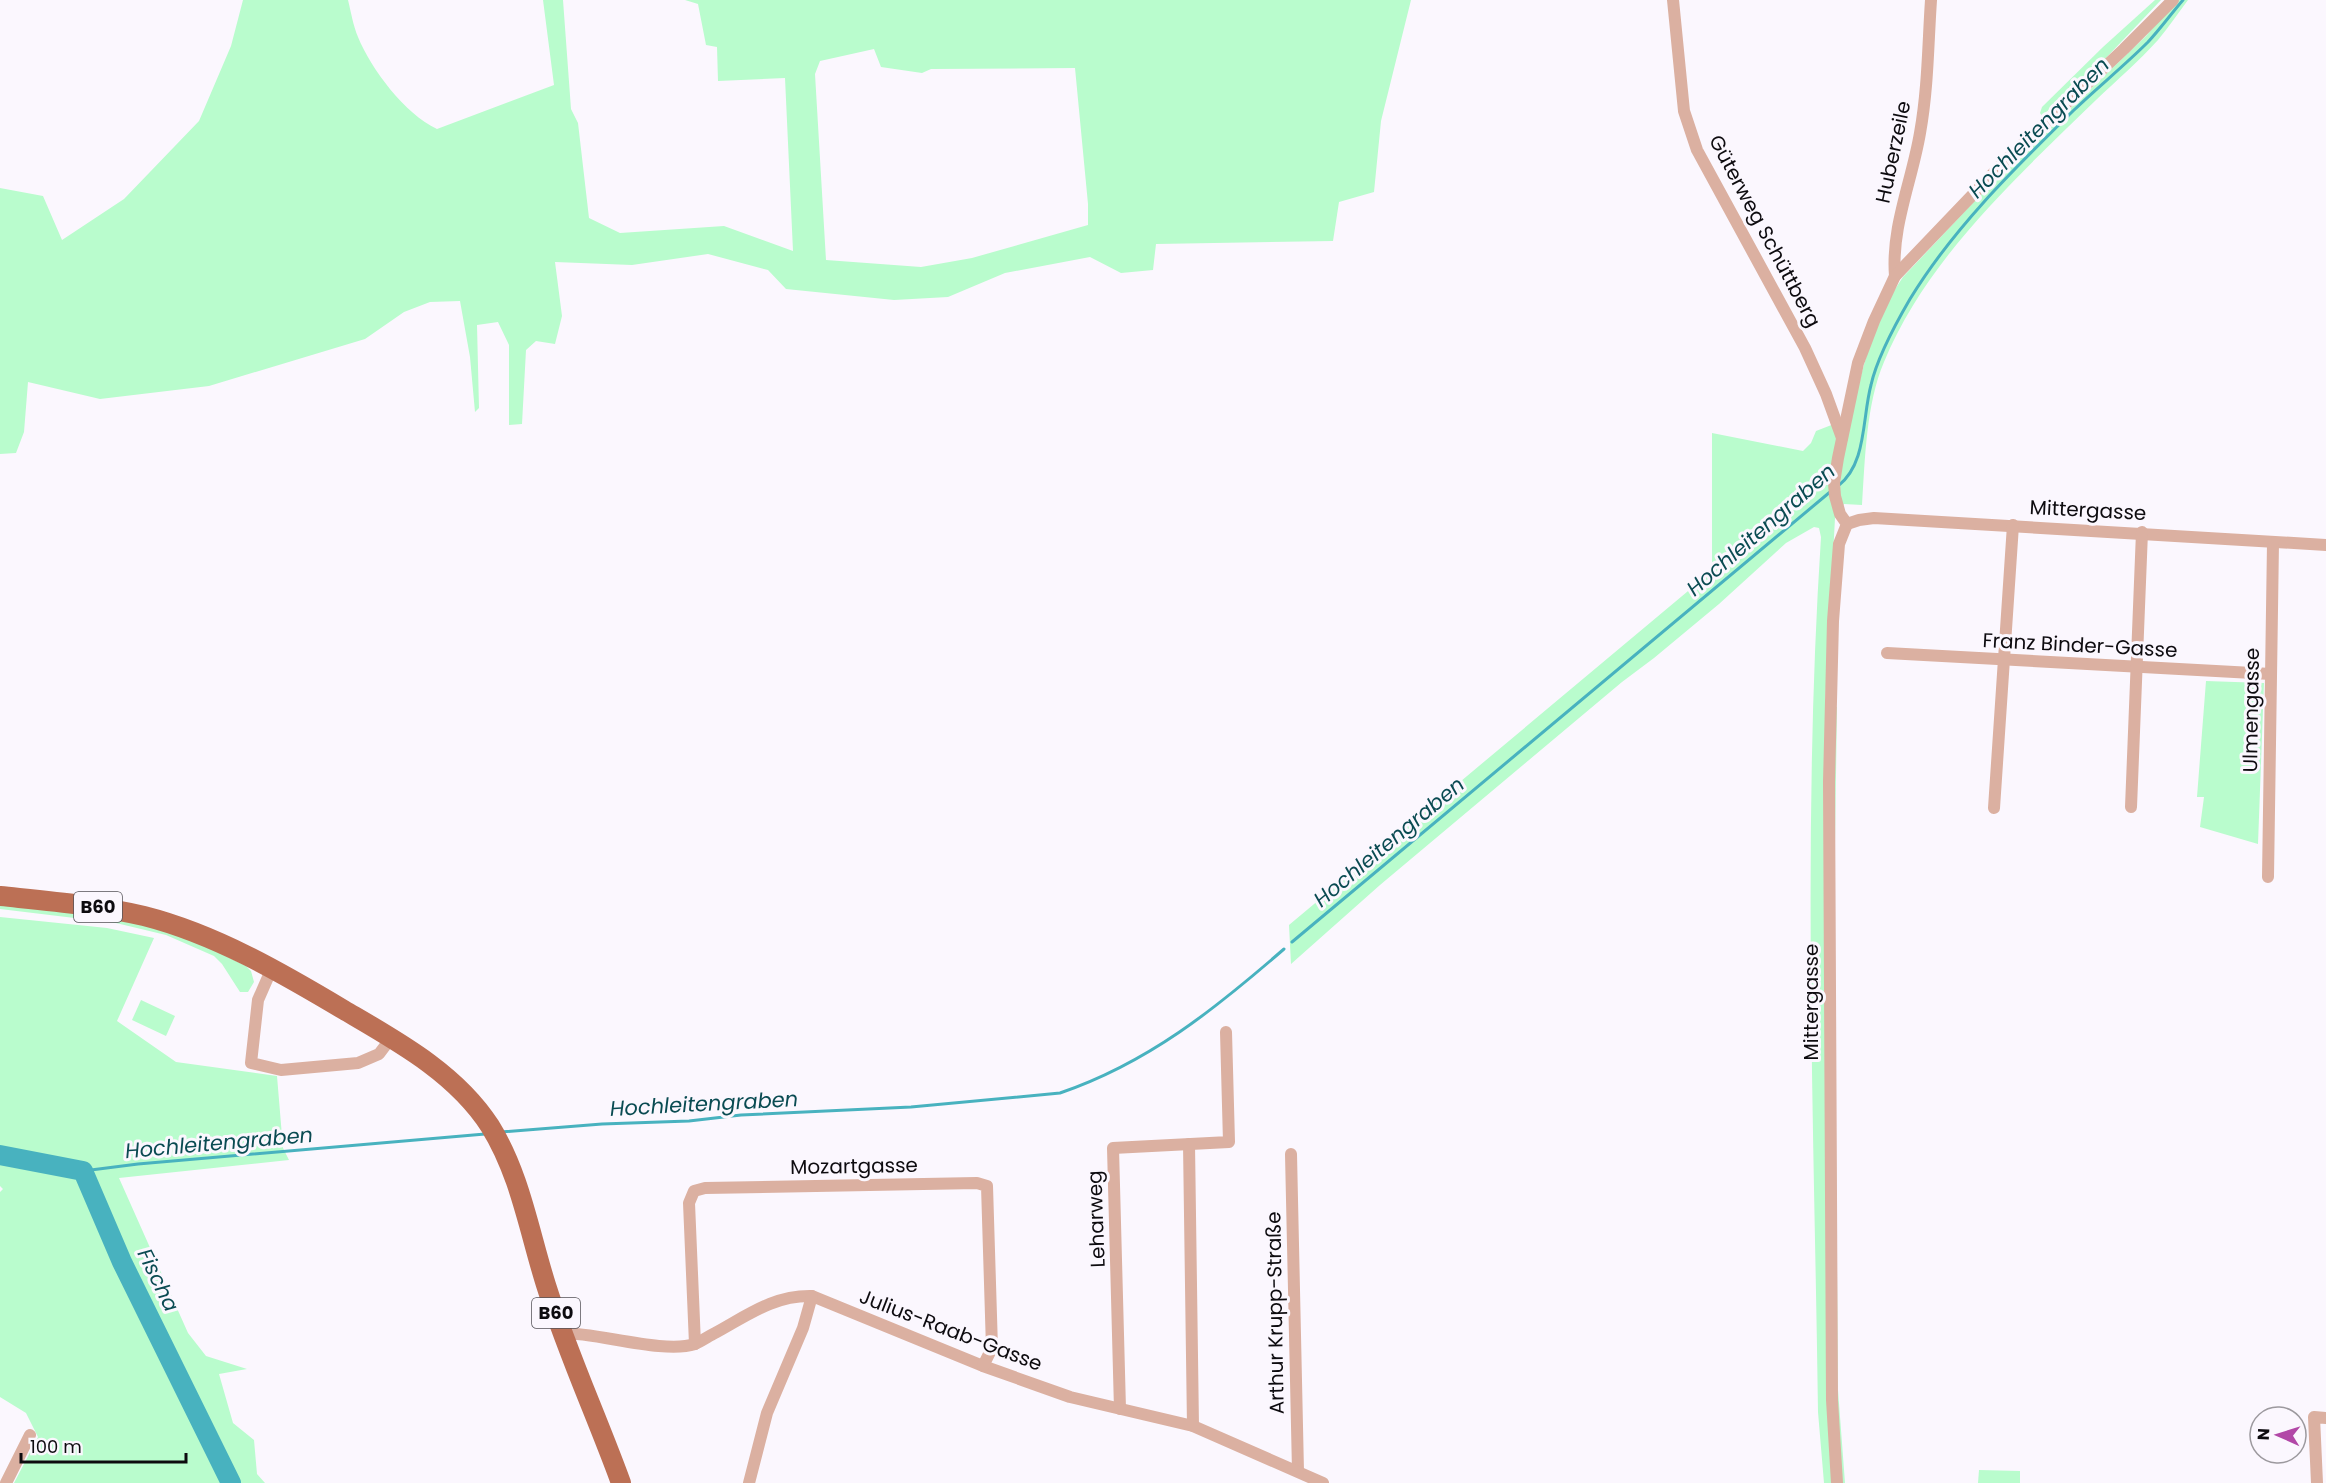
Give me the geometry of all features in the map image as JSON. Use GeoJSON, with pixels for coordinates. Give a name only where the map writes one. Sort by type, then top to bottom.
{"type":"FeatureCollection","features":[{"type":"Feature","properties":{"kind":"main road","name":"B60"},"geometry":{"type":"LineString","coordinates":[[0,896],[104,908],[146,917],[192,932],[272,968],[391,1038],[451,1081],[476,1107],[494,1134],[517,1184],[546,1286],[621,1483]]}},
{"type":"Feature","properties":{"kind":"street","name":"Güterweg Schüttberg"},"geometry":{"type":"LineString","coordinates":[[1673,0],[1684,111],[1697,150],[1804,348],[1826,394],[1842,438]]}},
{"type":"Feature","properties":{"kind":"street","name":"Huberzeile"},"geometry":{"type":"LineString","coordinates":[[1895,276],[1894,261],[1900,214],[1920,135],[1931,0]]}},
{"type":"Feature","properties":{"kind":"street"},"geometry":{"type":"LineString","coordinates":[[1847,524],[1840,514],[1834,496],[1842,438],[1858,363],[1895,276],[2007,159],[2172,0]]}},
{"type":"Feature","properties":{"kind":"street"},"geometry":{"type":"LineString","coordinates":[[1826,394],[1850,400]]}},
{"type":"Feature","properties":{"kind":"street","name":"Mittergasse"},"geometry":{"type":"LineString","coordinates":[[1837,1483],[1832,1400],[1829,782],[1833,621],[1841,533],[1847,524],[1859,519],[1874,518],[2142,532],[2273,543],[2326,544]]}},
{"type":"Feature","properties":{"kind":"street"},"geometry":{"type":"LineString","coordinates":[[1994,808],[2013,525]]}},
{"type":"Feature","properties":{"kind":"street"},"geometry":{"type":"LineString","coordinates":[[2131,807],[2142,532]]}},
{"type":"Feature","properties":{"kind":"street","name":"Ulmengasse"},"geometry":{"type":"LineString","coordinates":[[2268,877],[2273,543]]}},
{"type":"Feature","properties":{"kind":"street","name":"Franz Binder-Gasse"},"geometry":{"type":"LineString","coordinates":[[1887,653],[2271,674]]}},
{"type":"Feature","properties":{"kind":"street"},"geometry":{"type":"LineString","coordinates":[[272,968],[258,1000],[251,1063],[281,1070],[358,1063],[379,1054],[391,1038]]}},
{"type":"Feature","properties":{"kind":"street","name":"Leharweg"},"geometry":{"type":"LineString","coordinates":[[1120,1409],[1113,1148],[1229,1142],[1226,1032]]}},
{"type":"Feature","properties":{"kind":"street"},"geometry":{"type":"LineString","coordinates":[[1189,1144],[1193,1426]]}},
{"type":"Feature","properties":{"kind":"street","name":"Arthur Krupp-Straße"},"geometry":{"type":"LineString","coordinates":[[1291,1154],[1298,1471]]}},
{"type":"Feature","properties":{"kind":"street","name":"Mozartgasse"},"geometry":{"type":"LineString","coordinates":[[695,1344],[689,1203],[694,1191],[705,1188],[977,1183],[987,1186],[989,1213],[992,1348],[983,1366]]}},
{"type":"Feature","properties":{"kind":"street","name":"Julius-Raab-Gasse"},"geometry":{"type":"LineString","coordinates":[[563,1333],[583,1333],[668,1347],[695,1344],[775,1301],[792,1296],[812,1296],[983,1366],[1070,1397],[1193,1426],[1323,1483]]}},
{"type":"Feature","properties":{"kind":"street"},"geometry":{"type":"LineString","coordinates":[[749,1483],[767,1413],[803,1328],[812,1296]]}},
{"type":"Feature","properties":{"kind":"street"},"geometry":{"type":"LineString","coordinates":[[2317,1483],[2320,1418]]}},
{"type":"Feature","properties":{"kind":"street"},"geometry":{"type":"LineString","coordinates":[[6,1483],[30,1436]]}},
{"type":"Feature","properties":{"kind":"green space"},"geometry":{"type":"Polygon","coordinates":[[[243,0],[348,0],[358,37],[371,63],[401,102],[437,129],[554,85],[543,0],[563,0],[571,109],[578,123],[589,218],[620,233],[724,226],[793,251],[785,78],[718,81],[717,47],[706,45],[698,4],[685,0],[1411,0],[1381,121],[1374,192],[1339,202],[1333,241],[1156,244],[1153,270],[1121,273],[1090,257],[1005,273],[948,297],[894,300],[786,289],[768,270],[708,254],[632,265],[555,262],[562,316],[555,344],[536,341],[526,350],[522,424],[509,425],[509,345],[498,322],[477,325],[479,408],[475,412],[470,357],[460,301],[430,302],[404,312],[365,339],[209,386],[100,399],[28,382],[24,432],[16,453],[0,454],[0,188],[43,196],[62,240],[124,199],[199,121],[231,46],[243,0]],[[874,49],[820,61],[815,74],[826,260],[921,267],[972,258],[1088,225],[1075,68],[931,69],[922,73],[881,67],[874,49]]]}},
{"type":"Feature","properties":{"kind":"green space"},"geometry":{"type":"Polygon","coordinates":[[[2155,0],[2161,0],[2103,61],[2042,116],[2040,113],[2042,107],[2155,0]]]}},
{"type":"Feature","properties":{"kind":"green space"},"geometry":{"type":"Polygon","coordinates":[[[2177,0],[2188,0],[2158,40],[2006,189],[1976,221],[1924,288],[1902,324],[1878,378],[1867,432],[1862,505],[1844,504],[1835,518],[1825,705],[1837,707],[1834,911],[1838,1390],[1845,1483],[1824,1483],[1818,1412],[1811,974],[1812,755],[1821,537],[1819,528],[1814,527],[1786,543],[1719,604],[1622,682],[1380,885],[1291,964],[1289,925],[1712,571],[1712,433],[1803,451],[1811,443],[1816,431],[1852,417],[1870,344],[1884,309],[1903,277],[1987,188],[2146,36],[2177,0]]]}},
{"type":"Feature","properties":{"kind":"green space"},"geometry":{"type":"Polygon","coordinates":[[[2206,681],[2264,683],[2258,844],[2200,827],[2204,797],[2197,797],[2206,681]]]}},
{"type":"Feature","properties":{"kind":"green space"},"geometry":{"type":"Polygon","coordinates":[[[0,901],[141,921],[207,947],[246,966],[251,971],[254,982],[248,992],[240,992],[222,964],[214,956],[166,935],[116,923],[0,909],[0,901]]]}},
{"type":"Feature","properties":{"kind":"green space"},"geometry":{"type":"Polygon","coordinates":[[[0,917],[107,928],[154,938],[117,1021],[176,1062],[277,1076],[283,1148],[289,1160],[119,1178],[188,1333],[206,1356],[247,1369],[219,1374],[233,1423],[254,1440],[257,1474],[265,1483],[14,1483],[38,1437],[26,1413],[0,1397],[0,1192],[3,1189],[0,1186],[0,917]]]}},
{"type":"Feature","properties":{"kind":"green space"},"geometry":{"type":"Polygon","coordinates":[[[141,1000],[175,1016],[166,1036],[132,1020],[141,1000]]]}},
{"type":"Feature","properties":{"kind":"green space"},"geometry":{"type":"Polygon","coordinates":[[[1979,1470],[2020,1471],[2020,1483],[1978,1483],[1979,1470]]]}},
{"type":"Feature","properties":{"kind":"waterway","name":"Hochleitengraben"},"geometry":{"type":"LineString","coordinates":[[1838,486],[1847,477],[1859,453],[1868,398],[1882,352],[1910,299],[1927,273],[1986,199],[2074,110],[2148,42],[2183,0]]}},
{"type":"Feature","properties":{"kind":"waterway","name":"Hochleitengraben"},"geometry":{"type":"LineString","coordinates":[[1292,942],[1830,492]]}},
{"type":"Feature","properties":{"kind":"waterway","name":"Hochleitengraben"},"geometry":{"type":"LineString","coordinates":[[501,1132],[602,1124],[689,1121],[741,1115],[911,1107],[1060,1093],[1092,1081],[1151,1050],[1206,1013],[1284,949]]}},
{"type":"Feature","properties":{"kind":"waterway","name":"Hochleitengraben"},"geometry":{"type":"LineString","coordinates":[[83,1171],[138,1164],[485,1134]]}},
{"type":"Feature","properties":{"kind":"waterway","name":"Fischa"},"geometry":{"type":"LineString","coordinates":[[0,1155],[83,1171],[122,1262],[231,1483]]}}]}
